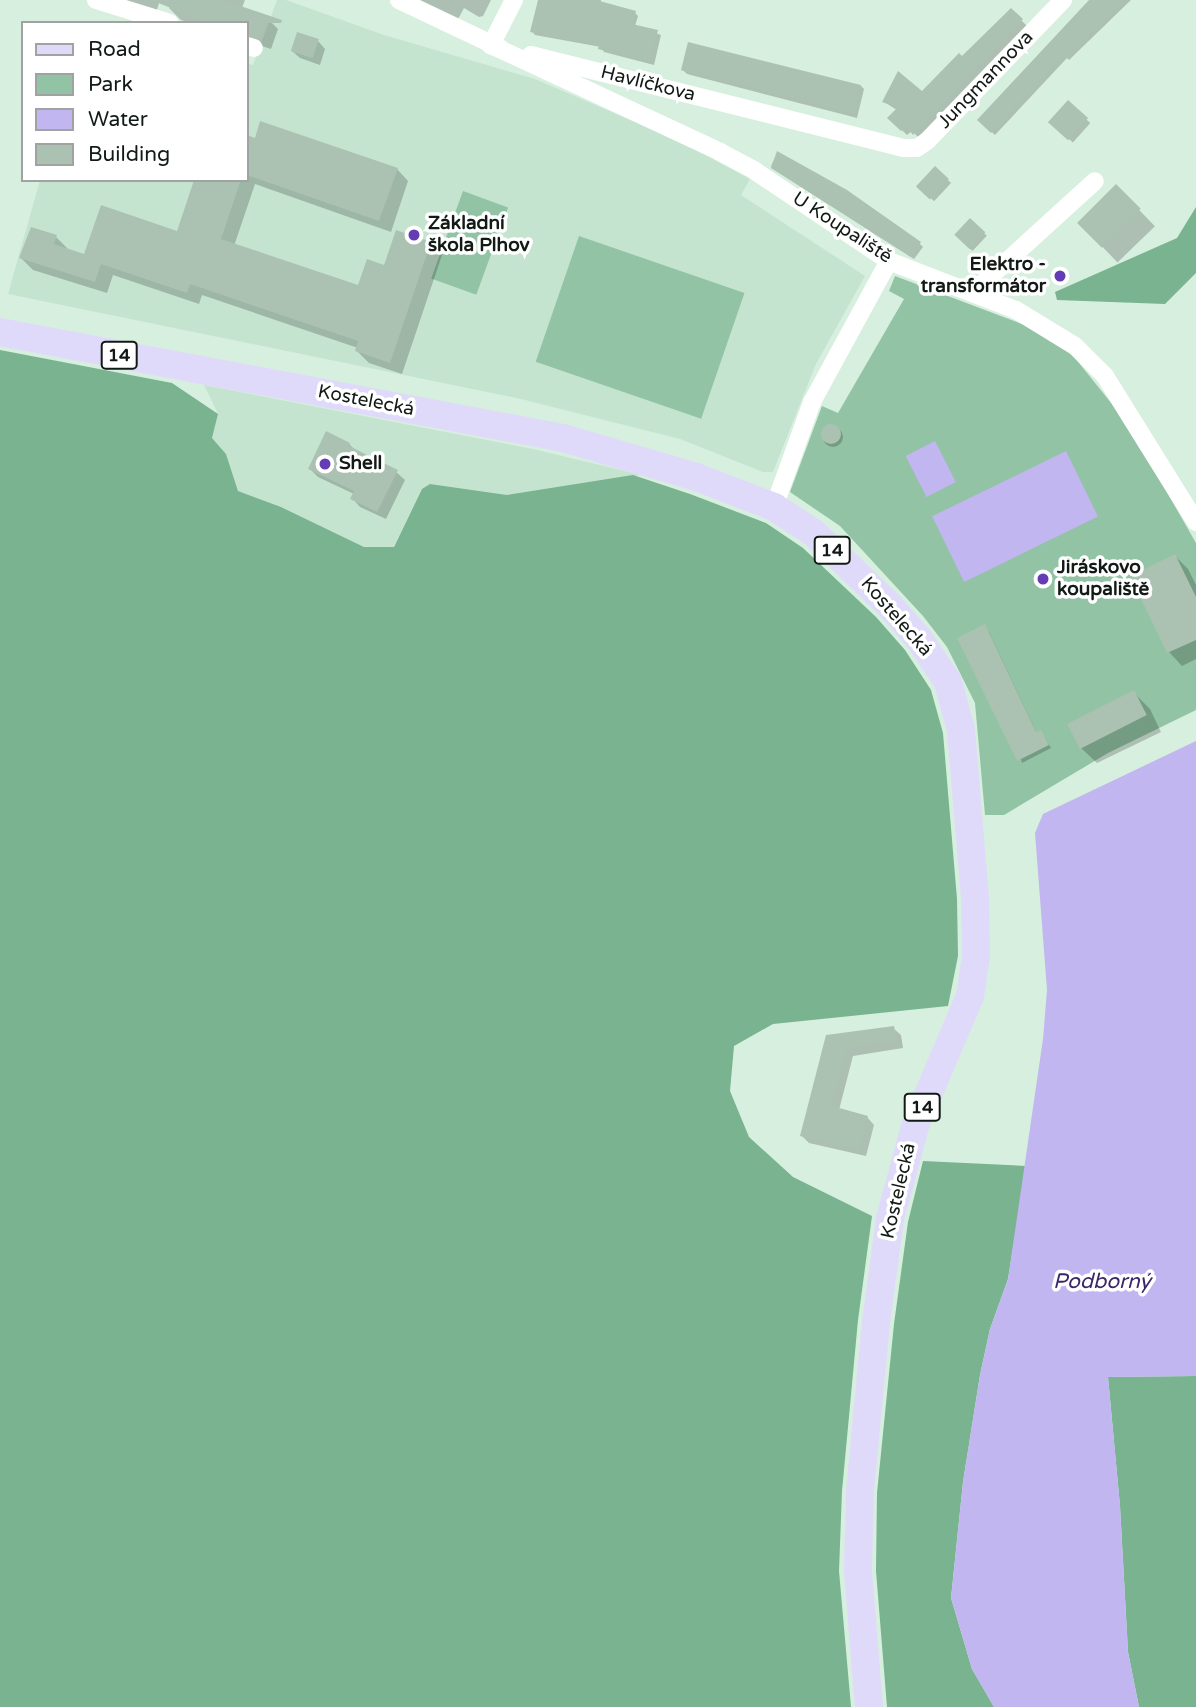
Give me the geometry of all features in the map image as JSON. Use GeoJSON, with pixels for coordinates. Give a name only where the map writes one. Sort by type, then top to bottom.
{"type":"FeatureCollection","features":[{"type":"Feature","properties":{"kind":"main road","name":"Kostelecká"},"geometry":{"type":"LineString","coordinates":[[0,332],[563,438],[696,477],[774,507],[814,533],[889,605],[919,639],[948,682],[961,730],[975,898],[976,956],[970,996],[921,1110],[897,1183],[876,1322],[860,1492],[858,1558],[860,1625],[869,1707]]}},
{"type":"Feature","properties":{"kind":"street"},"geometry":{"type":"LineString","coordinates":[[96,0],[164,21]]}},
{"type":"Feature","properties":{"kind":"street","name":"Havlíčkova"},"geometry":{"type":"LineString","coordinates":[[399,0],[491,45],[904,148]]}},
{"type":"Feature","properties":{"kind":"street"},"geometry":{"type":"LineString","coordinates":[[491,45],[514,0]]}},
{"type":"Feature","properties":{"kind":"street","name":"Jungmannova"},"geometry":{"type":"LineString","coordinates":[[904,148],[917,148],[927,141],[1063,0]]}},
{"type":"Feature","properties":{"kind":"street","name":"U Koupaliště"},"geometry":{"type":"LineString","coordinates":[[491,45],[755,171],[888,261],[1016,310],[1075,346],[1105,376],[1196,522]]}},
{"type":"Feature","properties":{"kind":"street"},"geometry":{"type":"LineString","coordinates":[[972,293],[1095,181]]}},
{"type":"Feature","properties":{"kind":"street"},"geometry":{"type":"LineString","coordinates":[[774,507],[812,402],[888,261]]}},
{"type":"Feature","properties":{"kind":"street"},"geometry":{"type":"LineString","coordinates":[[1175,488],[1196,500]]}},
{"type":"Feature","properties":{"kind":"shaded area","name":"Základní škola Plhov"},"geometry":{"type":"Polygon","coordinates":[[[277,0],[286,0],[384,35],[535,79],[679,141],[750,179],[741,195],[865,276],[816,364],[773,472],[763,472],[680,439],[521,399],[8,294],[39,182],[248,182],[248,63],[253,65],[277,0]]]}},
{"type":"Feature","properties":{"kind":"shaded area"},"geometry":{"type":"Polygon","coordinates":[[[204,385],[533,449],[642,475],[507,495],[430,484],[422,489],[393,548],[364,547],[281,507],[238,491],[226,454],[212,438],[218,414],[204,385]]]}},
{"type":"Feature","properties":{"kind":"green space"},"geometry":{"type":"Polygon","coordinates":[[[463,191],[508,207],[476,295],[431,278],[463,191]]]}},
{"type":"Feature","properties":{"kind":"green space"},"geometry":{"type":"Polygon","coordinates":[[[1196,207],[1196,273],[1165,304],[1057,300],[1055,292],[1177,238],[1196,207]]]}},
{"type":"Feature","properties":{"kind":"green space"},"geometry":{"type":"Polygon","coordinates":[[[579,236],[744,293],[701,419],[536,362],[579,236]]]}},
{"type":"Feature","properties":{"kind":"green space","name":"Jiráskovo koupaliště"},"geometry":{"type":"Polygon","coordinates":[[[895,276],[1030,327],[1071,353],[1128,424],[1196,543],[1196,710],[1108,753],[1004,815],[985,815],[975,703],[947,647],[923,616],[840,526],[790,492],[822,406],[838,413],[904,299],[889,291],[895,276]]]}},
{"type":"Feature","properties":{"kind":"green space"},"geometry":{"type":"Polygon","coordinates":[[[0,350],[172,383],[218,414],[212,438],[226,454],[238,491],[281,507],[364,547],[394,547],[422,489],[430,484],[507,495],[633,475],[690,494],[766,523],[803,548],[876,617],[905,650],[931,690],[943,733],[957,899],[958,956],[948,1006],[773,1024],[734,1046],[730,1091],[749,1137],[793,1177],[872,1216],[858,1320],[842,1491],[839,1571],[851,1707],[0,1707],[0,350]]]}},
{"type":"Feature","properties":{"kind":"green space"},"geometry":{"type":"Polygon","coordinates":[[[923,1161],[1026,1166],[1008,1279],[990,1329],[980,1375],[963,1482],[951,1598],[972,1669],[994,1707],[887,1707],[876,1571],[877,1493],[894,1324],[908,1222],[923,1161]]]}},
{"type":"Feature","properties":{"kind":"green space"},"geometry":{"type":"Polygon","coordinates":[[[1196,1376],[1196,1707],[1139,1707],[1128,1652],[1120,1506],[1108,1377],[1196,1376]]]}},
{"type":"Feature","properties":{"kind":"water"},"geometry":{"type":"Polygon","coordinates":[[[935,441],[956,482],[926,497],[906,456],[935,441]]]}},
{"type":"Feature","properties":{"kind":"water"},"geometry":{"type":"Polygon","coordinates":[[[1066,451],[1098,517],[964,582],[932,516],[1066,451]]]}},
{"type":"Feature","properties":{"kind":"water","name":"Podborný"},"geometry":{"type":"Polygon","coordinates":[[[1196,741],[1196,1376],[1108,1377],[1120,1506],[1128,1652],[1139,1707],[994,1707],[972,1669],[951,1598],[963,1482],[980,1375],[990,1329],[1008,1279],[1043,1039],[1047,990],[1035,833],[1043,814],[1196,741]]]}},
{"type":"Feature","properties":{"kind":"building"},"geometry":{"type":"Polygon","coordinates":[[[151,0],[223,0],[282,20],[281,23],[264,23],[259,38],[248,35],[248,21],[203,21],[151,0]]]}},
{"type":"Feature","properties":{"kind":"building"},"geometry":{"type":"Polygon","coordinates":[[[538,0],[596,0],[636,11],[632,24],[658,30],[650,62],[598,49],[599,45],[530,32],[538,0]]]}},
{"type":"Feature","properties":{"kind":"building"},"geometry":{"type":"Polygon","coordinates":[[[1089,0],[1125,0],[1065,58],[1062,56],[991,133],[977,120],[1089,0]]]}},
{"type":"Feature","properties":{"kind":"building"},"geometry":{"type":"Polygon","coordinates":[[[1011,8],[1023,19],[913,135],[906,126],[901,131],[887,118],[898,107],[882,102],[898,71],[922,91],[959,53],[962,56],[1011,8]]]}},
{"type":"Feature","properties":{"kind":"building"},"geometry":{"type":"Polygon","coordinates":[[[297,32],[319,39],[313,58],[291,51],[297,32]]]}},
{"type":"Feature","properties":{"kind":"building"},"geometry":{"type":"Polygon","coordinates":[[[688,42],[861,85],[854,113],[681,70],[688,42]]]}},
{"type":"Feature","properties":{"kind":"building"},"geometry":{"type":"Polygon","coordinates":[[[1068,100],[1088,118],[1068,140],[1048,122],[1068,100]]]}},
{"type":"Feature","properties":{"kind":"building"},"geometry":{"type":"Polygon","coordinates":[[[260,121],[398,168],[379,221],[248,175],[248,135],[255,138],[260,121]]]}},
{"type":"Feature","properties":{"kind":"building"},"geometry":{"type":"Polygon","coordinates":[[[777,151],[847,190],[921,242],[911,257],[771,168],[777,151]]]}},
{"type":"Feature","properties":{"kind":"building"},"geometry":{"type":"Polygon","coordinates":[[[935,166],[949,179],[930,199],[916,186],[935,166]]]}},
{"type":"Feature","properties":{"kind":"building"},"geometry":{"type":"Polygon","coordinates":[[[193,182],[240,182],[221,239],[358,285],[367,259],[384,265],[396,230],[431,242],[390,363],[355,351],[358,341],[190,284],[187,293],[101,264],[95,282],[19,258],[31,227],[57,235],[54,244],[84,254],[101,205],[177,231],[193,182]]]}},
{"type":"Feature","properties":{"kind":"building"},"geometry":{"type":"Polygon","coordinates":[[[1116,184],[1141,209],[1102,248],[1077,223],[1116,184]]]}},
{"type":"Feature","properties":{"kind":"building"},"geometry":{"type":"Polygon","coordinates":[[[970,218],[985,232],[970,249],[954,235],[970,218]]]}},
{"type":"Feature","properties":{"kind":"building"},"geometry":{"type":"Polygon","coordinates":[[[831,424],[838,427],[841,434],[838,441],[831,444],[824,441],[821,434],[824,427],[831,424]]]}},
{"type":"Feature","properties":{"kind":"building"},"geometry":{"type":"Polygon","coordinates":[[[326,431],[350,443],[349,446],[398,470],[377,512],[350,499],[354,491],[308,469],[326,431]]]}},
{"type":"Feature","properties":{"kind":"building"},"geometry":{"type":"Polygon","coordinates":[[[1175,554],[1196,597],[1196,640],[1167,653],[1130,576],[1175,554]]]}},
{"type":"Feature","properties":{"kind":"building"},"geometry":{"type":"Polygon","coordinates":[[[985,624],[1036,732],[1041,730],[1049,745],[1017,761],[957,638],[985,624]]]}},
{"type":"Feature","properties":{"kind":"building"},"geometry":{"type":"Polygon","coordinates":[[[1134,690],[1147,715],[1080,749],[1067,724],[1134,690]]]}},
{"type":"Feature","properties":{"kind":"building"},"geometry":{"type":"Polygon","coordinates":[[[894,1026],[897,1041],[846,1049],[832,1106],[868,1116],[859,1150],[800,1136],[826,1035],[894,1026]]]}},
{"type":"Feature","properties":{"kind":"place","name":"Základní škola Plhov"},"geometry":{"type":"Point","coordinates":[414,235]}},
{"type":"Feature","properties":{"kind":"place","name":"Elektro - transformátor"},"geometry":{"type":"Point","coordinates":[1060,276]}},
{"type":"Feature","properties":{"kind":"place","name":"Shell"},"geometry":{"type":"Point","coordinates":[325,464]}},
{"type":"Feature","properties":{"kind":"place","name":"Jiráskovo koupaliště"},"geometry":{"type":"Point","coordinates":[1043,579]}}]}
